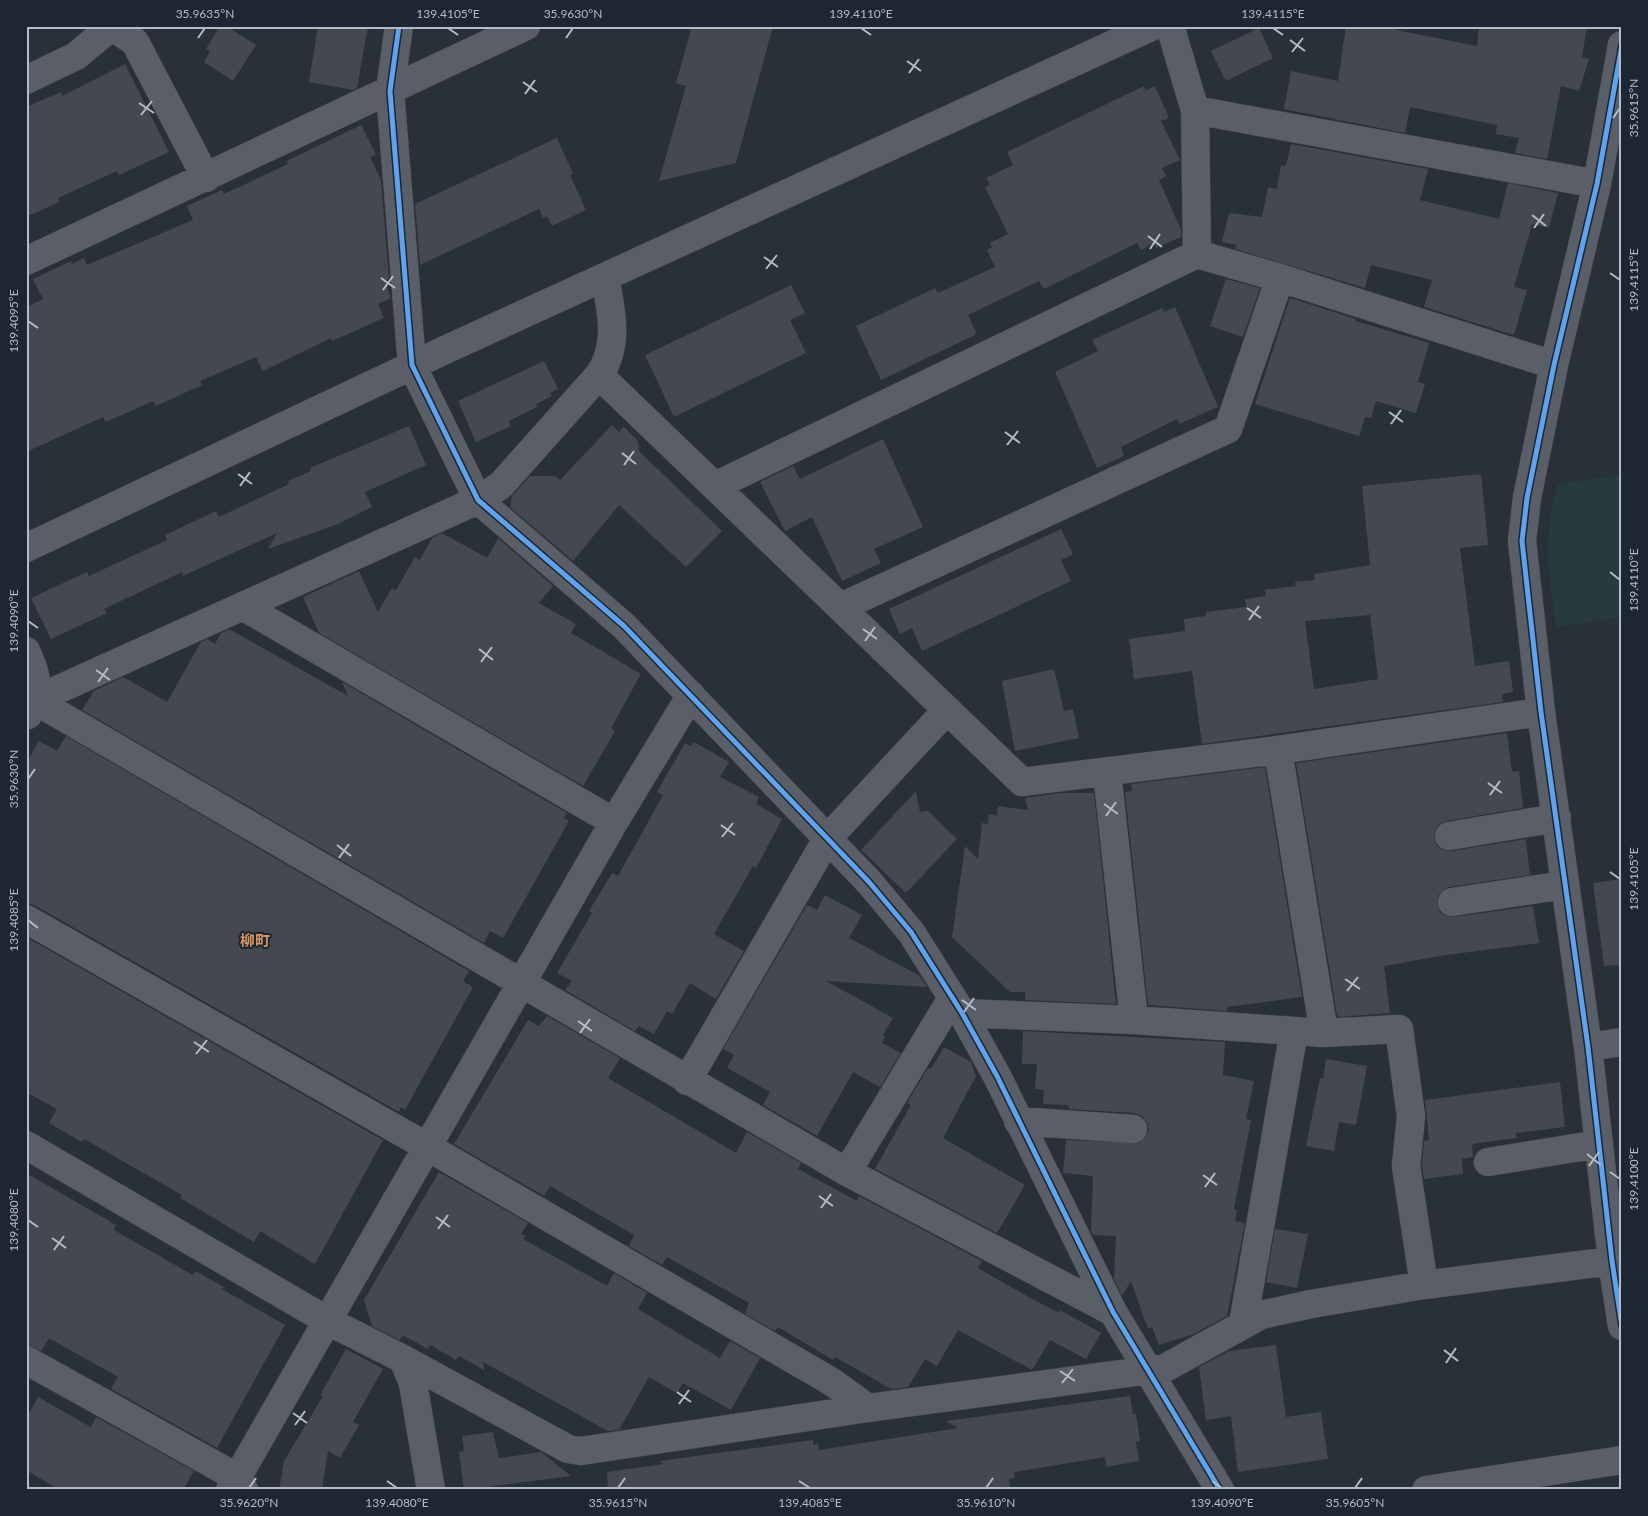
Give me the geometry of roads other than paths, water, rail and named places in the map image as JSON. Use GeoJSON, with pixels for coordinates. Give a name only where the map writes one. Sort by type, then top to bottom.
{"type":"FeatureCollection","features":[{"type":"Feature","properties":{"kind":"street"},"geometry":{"type":"LineString","coordinates":[[26,80],[76,56],[111,26],[135,42],[206,178]]}},
{"type":"Feature","properties":{"kind":"street"},"geometry":{"type":"LineString","coordinates":[[400,26],[390,91],[412,366],[478,500],[624,626],[869,882],[911,932],[957,1005],[997,1076],[1113,1312],[1220,1490]]}},
{"type":"Feature","properties":{"kind":"street"},"geometry":{"type":"LineString","coordinates":[[26,261],[526,26]]}},
{"type":"Feature","properties":{"kind":"street"},"geometry":{"type":"LineString","coordinates":[[26,548],[1122,32],[1153,26]]}},
{"type":"Feature","properties":{"kind":"street"},"geometry":{"type":"LineString","coordinates":[[1170,26],[1195,110],[1197,254]]}},
{"type":"Feature","properties":{"kind":"street"},"geometry":{"type":"LineString","coordinates":[[1622,45],[1597,184],[1554,365],[1527,498],[1522,541],[1541,712],[1588,1047],[1599,1144],[1614,1213],[1612,1261],[1622,1324]]}},
{"type":"Feature","properties":{"kind":"street"},"geometry":{"type":"LineString","coordinates":[[1195,110],[1597,184]]}},
{"type":"Feature","properties":{"kind":"street"},"geometry":{"type":"LineString","coordinates":[[715,486],[1197,254],[1280,278],[1554,365]]}},
{"type":"Feature","properties":{"kind":"street"},"geometry":{"type":"LineString","coordinates":[[29,708],[478,500],[501,485],[607,364],[612,341],[613,317],[605,277]]}},
{"type":"Feature","properties":{"kind":"street"},"geometry":{"type":"LineString","coordinates":[[840,607],[1228,429],[1280,278]]}},
{"type":"Feature","properties":{"kind":"street"},"geometry":{"type":"LineString","coordinates":[[599,375],[1022,782],[1278,750],[1541,712]]}},
{"type":"Feature","properties":{"kind":"street"},"geometry":{"type":"LineString","coordinates":[[244,607],[614,822]]}},
{"type":"Feature","properties":{"kind":"street"},"geometry":{"type":"LineString","coordinates":[[26,651],[37,674],[29,708]]}},
{"type":"Feature","properties":{"kind":"street"},"geometry":{"type":"LineString","coordinates":[[26,1360],[237,1486],[426,1146],[522,984],[614,822],[691,695]]}},
{"type":"Feature","properties":{"kind":"street"},"geometry":{"type":"LineString","coordinates":[[29,708],[522,984],[847,1172],[1113,1312]]}},
{"type":"Feature","properties":{"kind":"street"},"geometry":{"type":"LineString","coordinates":[[687,1081],[827,840],[947,710]]}},
{"type":"Feature","properties":{"kind":"street"},"geometry":{"type":"LineString","coordinates":[[1278,750],[1324,1033]]}},
{"type":"Feature","properties":{"kind":"street"},"geometry":{"type":"LineString","coordinates":[[1107,772],[1134,1020]]}},
{"type":"Feature","properties":{"kind":"street"},"geometry":{"type":"LineString","coordinates":[[1449,836],[1557,818]]}},
{"type":"Feature","properties":{"kind":"street"},"geometry":{"type":"LineString","coordinates":[[1452,902],[1566,885]]}},
{"type":"Feature","properties":{"kind":"street"},"geometry":{"type":"LineString","coordinates":[[26,919],[426,1146],[832,1382],[868,1408]]}},
{"type":"Feature","properties":{"kind":"street"},"geometry":{"type":"LineString","coordinates":[[957,1005],[1324,1033],[1400,1029],[1411,1116],[1406,1166],[1424,1285]]}},
{"type":"Feature","properties":{"kind":"street"},"geometry":{"type":"LineString","coordinates":[[847,1172],[957,1005]]}},
{"type":"Feature","properties":{"kind":"street"},"geometry":{"type":"LineString","coordinates":[[1243,1324],[1294,1031]]}},
{"type":"Feature","properties":{"kind":"street"},"geometry":{"type":"LineString","coordinates":[[1588,1047],[1622,1042]]}},
{"type":"Feature","properties":{"kind":"street"},"geometry":{"type":"LineString","coordinates":[[1018,1121],[1133,1129]]}},
{"type":"Feature","properties":{"kind":"street"},"geometry":{"type":"LineString","coordinates":[[1488,1162],[1599,1144]]}},
{"type":"Feature","properties":{"kind":"street"},"geometry":{"type":"LineString","coordinates":[[26,1145],[328,1321],[403,1359],[568,1450],[581,1451],[868,1408],[1166,1368],[1261,1315],[1310,1304],[1424,1285],[1612,1261]]}},
{"type":"Feature","properties":{"kind":"street"},"geometry":{"type":"LineString","coordinates":[[403,1359],[414,1383],[431,1490]]}},
{"type":"Feature","properties":{"kind":"street"},"geometry":{"type":"LineString","coordinates":[[1426,1490],[1502,1484],[1622,1460]]}},
{"type":"Feature","properties":{"kind":"district","name":"柳町"},"geometry":{"type":"Point","coordinates":[255,940]}}]}
